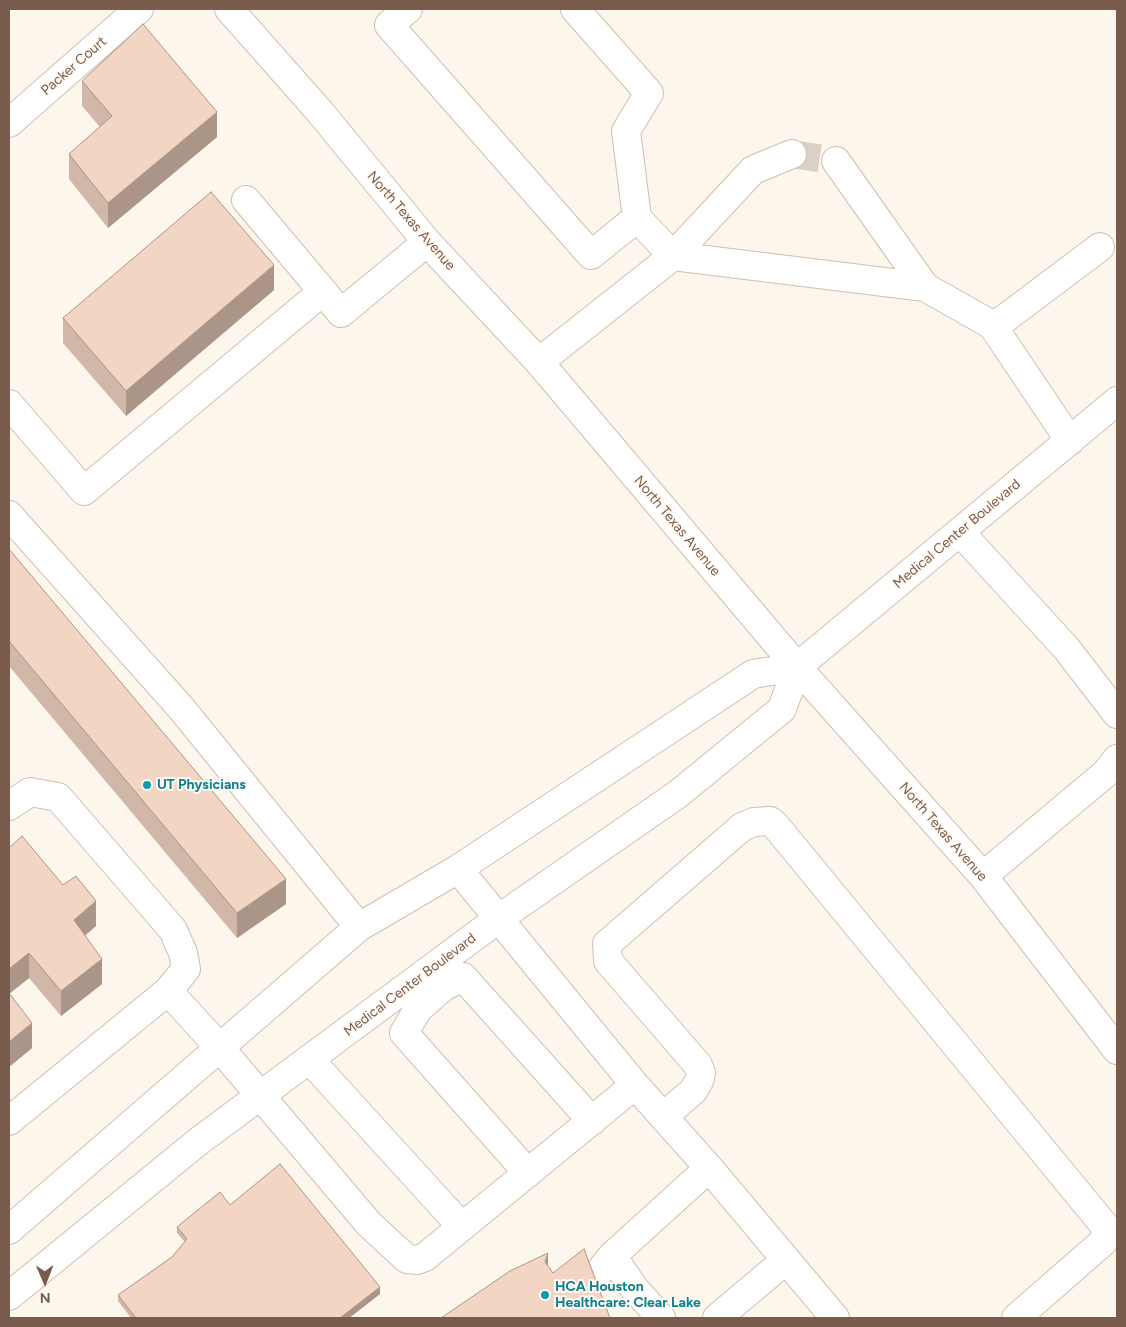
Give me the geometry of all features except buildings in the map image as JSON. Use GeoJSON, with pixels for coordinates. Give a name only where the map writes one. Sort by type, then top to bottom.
{"type":"FeatureCollection","features":[{"type":"Feature","properties":{"kind":"street","name":"Packer Court"},"geometry":{"type":"LineString","coordinates":[[9,122],[139,9]]}},
{"type":"Feature","properties":{"kind":"street","name":"North Texas Avenue"},"geometry":{"type":"LineString","coordinates":[[229,9],[320,112],[427,242],[539,362],[797,667],[983,876],[1115,1041]]}},
{"type":"Feature","properties":{"kind":"street"},"geometry":{"type":"LineString","coordinates":[[408,9],[389,24],[591,255],[637,218]]}},
{"type":"Feature","properties":{"kind":"street"},"geometry":{"type":"LineString","coordinates":[[574,9],[649,94],[626,131],[637,218],[673,256],[925,287],[992,325],[1070,442]]}},
{"type":"Feature","properties":{"kind":"street"},"geometry":{"type":"LineString","coordinates":[[539,362],[673,256],[753,170],[792,154]]}},
{"type":"Feature","properties":{"kind":"street"},"geometry":{"type":"LineString","coordinates":[[836,161],[925,287]]}},
{"type":"Feature","properties":{"kind":"street"},"geometry":{"type":"LineString","coordinates":[[246,200],[341,313],[427,242]]}},
{"type":"Feature","properties":{"kind":"street"},"geometry":{"type":"LineString","coordinates":[[992,325],[1003,320],[1100,247]]}},
{"type":"Feature","properties":{"kind":"street"},"geometry":{"type":"LineString","coordinates":[[9,404],[84,491],[322,292]]}},
{"type":"Feature","properties":{"kind":"street","name":"Medical Center Boulevard"},"geometry":{"type":"LineString","coordinates":[[9,1296],[199,1141],[498,919],[678,794],[782,709],[797,667],[1117,401]]}},
{"type":"Feature","properties":{"kind":"street"},"geometry":{"type":"LineString","coordinates":[[9,515],[181,708],[359,926]]}},
{"type":"Feature","properties":{"kind":"street"},"geometry":{"type":"LineString","coordinates":[[960,532],[1066,648],[1117,714]]}},
{"type":"Feature","properties":{"kind":"street"},"geometry":{"type":"LineString","coordinates":[[9,1230],[359,926],[458,869],[753,674],[797,667]]}},
{"type":"Feature","properties":{"kind":"street"},"geometry":{"type":"LineString","coordinates":[[983,876],[1106,773],[1117,759]]}},
{"type":"Feature","properties":{"kind":"street"},"geometry":{"type":"LineString","coordinates":[[9,806],[30,792],[58,797],[172,930],[183,953],[186,969],[168,992],[9,1121]]}},
{"type":"Feature","properties":{"kind":"street"},"geometry":{"type":"LineString","coordinates":[[664,1116],[693,1091],[699,1081],[698,1065],[608,961],[608,944],[742,827],[754,822],[770,822],[788,840],[1104,1225],[1106,1233],[1103,1242],[1016,1318]]}},
{"type":"Feature","properties":{"kind":"street"},"geometry":{"type":"LineString","coordinates":[[458,869],[635,1085],[709,1168],[835,1318]]}},
{"type":"Feature","properties":{"kind":"street"},"geometry":{"type":"LineString","coordinates":[[528,1173],[404,1033],[418,1009],[443,987],[463,978],[592,1121]]}},
{"type":"Feature","properties":{"kind":"street"},"geometry":{"type":"LineString","coordinates":[[168,992],[220,1048],[369,1224],[407,1259],[417,1260],[425,1257],[635,1085]]}},
{"type":"Feature","properties":{"kind":"street"},"geometry":{"type":"LineString","coordinates":[[310,1059],[462,1227]]}},
{"type":"Feature","properties":{"kind":"street"},"geometry":{"type":"LineString","coordinates":[[591,1282],[612,1256],[709,1168]]}},
{"type":"Feature","properties":{"kind":"street"},"geometry":{"type":"LineString","coordinates":[[612,1256],[634,1288],[661,1318]]}},
{"type":"Feature","properties":{"kind":"street"},"geometry":{"type":"LineString","coordinates":[[717,1318],[786,1260]]}},
{"type":"Feature","properties":{"kind":"tunnel"},"geometry":{"type":"LineString","coordinates":[[792,154],[836,161]]}},
{"type":"Feature","properties":{"kind":"place","name":"UT Physicians"},"geometry":{"type":"Point","coordinates":[147,785]}},
{"type":"Feature","properties":{"kind":"place","name":"HCA Houston Healthcare: Clear Lake"},"geometry":{"type":"Point","coordinates":[545,1295]}}]}
